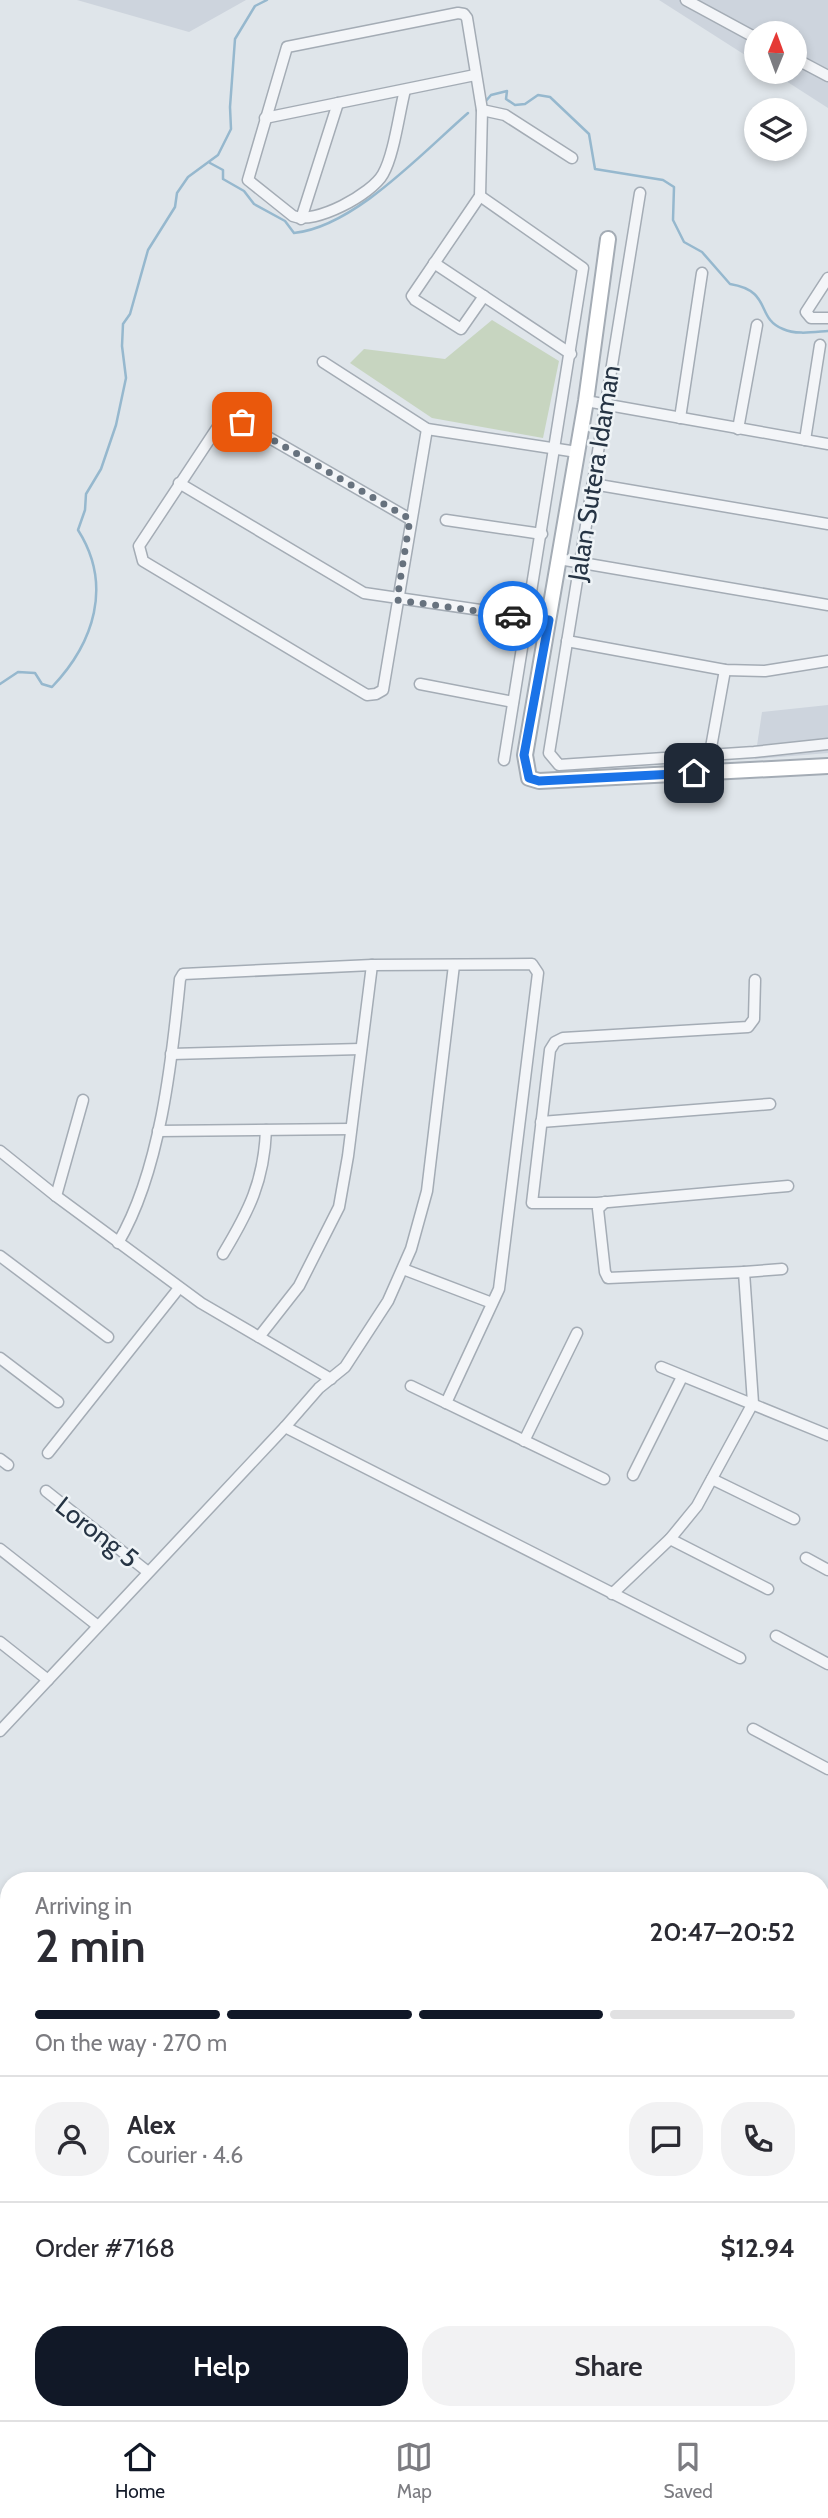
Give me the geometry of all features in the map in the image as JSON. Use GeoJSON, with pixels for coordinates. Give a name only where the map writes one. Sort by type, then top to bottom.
{"type":"FeatureCollection","features":[{"type":"Feature","properties":{"kind":"street"},"geometry":{"type":"LineString","coordinates":[[686,0],[744,31]]}},
{"type":"Feature","properties":{"kind":"street"},"geometry":{"type":"LineString","coordinates":[[405,90],[386,169],[380,180],[341,207],[301,219],[293,216],[248,180],[284,53],[293,44],[464,14],[467,18],[482,110],[480,196],[414,290],[415,300],[461,330],[484,296]]}},
{"type":"Feature","properties":{"kind":"street"},"geometry":{"type":"LineString","coordinates":[[807,65],[828,76]]}},
{"type":"Feature","properties":{"kind":"street"},"geometry":{"type":"LineString","coordinates":[[265,118],[475,75]]}},
{"type":"Feature","properties":{"kind":"street"},"geometry":{"type":"LineString","coordinates":[[301,219],[338,103]]}},
{"type":"Feature","properties":{"kind":"street"},"geometry":{"type":"LineString","coordinates":[[482,110],[505,116],[572,158]]}},
{"type":"Feature","properties":{"kind":"street","name":"Jalan Sutera Idaman"},"geometry":{"type":"LineString","coordinates":[[640,193],[549,753],[559,765],[709,754]]}},
{"type":"Feature","properties":{"kind":"street"},"geometry":{"type":"LineString","coordinates":[[480,196],[583,268],[504,760]]}},
{"type":"Feature","properties":{"kind":"street"},"geometry":{"type":"LineString","coordinates":[[608,239],[586,401],[524,755],[529,778],[539,781],[828,765]]}},
{"type":"Feature","properties":{"kind":"street"},"geometry":{"type":"LineString","coordinates":[[434,263],[570,354]]}},
{"type":"Feature","properties":{"kind":"street"},"geometry":{"type":"LineString","coordinates":[[680,418],[702,273]]}},
{"type":"Feature","properties":{"kind":"street"},"geometry":{"type":"LineString","coordinates":[[828,278],[806,312],[811,318],[828,318]]}},
{"type":"Feature","properties":{"kind":"street"},"geometry":{"type":"LineString","coordinates":[[738,429],[757,325]]}},
{"type":"Feature","properties":{"kind":"street"},"geometry":{"type":"LineString","coordinates":[[805,440],[820,345]]}},
{"type":"Feature","properties":{"kind":"street"},"geometry":{"type":"LineString","coordinates":[[323,362],[427,429],[577,452]]}},
{"type":"Feature","properties":{"kind":"street"},"geometry":{"type":"LineString","coordinates":[[586,401],[828,444]]}},
{"type":"Feature","properties":{"kind":"street"},"geometry":{"type":"LineString","coordinates":[[410,519],[242,422],[229,422],[217,428],[139,546],[143,561],[367,695],[376,694],[383,690],[427,429]]}},
{"type":"Feature","properties":{"kind":"street"},"geometry":{"type":"LineString","coordinates":[[179,482],[364,593],[397,600],[549,620]]}},
{"type":"Feature","properties":{"kind":"street"},"geometry":{"type":"LineString","coordinates":[[593,484],[828,524]]}},
{"type":"Feature","properties":{"kind":"street"},"geometry":{"type":"LineString","coordinates":[[446,520],[542,534]]}},
{"type":"Feature","properties":{"kind":"street"},"geometry":{"type":"LineString","coordinates":[[559,559],[828,605]]}},
{"type":"Feature","properties":{"kind":"street"},"geometry":{"type":"LineString","coordinates":[[567,641],[725,670],[765,671],[828,661]]}},
{"type":"Feature","properties":{"kind":"street"},"geometry":{"type":"LineString","coordinates":[[725,670],[709,754],[828,744]]}},
{"type":"Feature","properties":{"kind":"street"},"geometry":{"type":"LineString","coordinates":[[420,684],[513,702]]}},
{"type":"Feature","properties":{"kind":"street"},"geometry":{"type":"LineString","coordinates":[[118,1243],[136,1208],[158,1131],[180,979],[183,974],[372,965],[532,964],[538,973],[499,1289],[446,1403]]}},
{"type":"Feature","properties":{"kind":"street"},"geometry":{"type":"LineString","coordinates":[[260,1337],[299,1286],[339,1207],[372,965]]}},
{"type":"Feature","properties":{"kind":"street"},"geometry":{"type":"LineString","coordinates":[[0,1731],[319,1388],[342,1372],[388,1301],[403,1269],[427,1191],[454,965]]}},
{"type":"Feature","properties":{"kind":"street"},"geometry":{"type":"LineString","coordinates":[[755,980],[754,1019],[748,1027],[563,1038],[555,1042],[550,1050],[532,1203],[605,1202],[788,1186]]}},
{"type":"Feature","properties":{"kind":"street"},"geometry":{"type":"LineString","coordinates":[[171,1054],[361,1049]]}},
{"type":"Feature","properties":{"kind":"street"},"geometry":{"type":"LineString","coordinates":[[56,1196],[83,1100]]}},
{"type":"Feature","properties":{"kind":"street"},"geometry":{"type":"LineString","coordinates":[[541,1122],[770,1104]]}},
{"type":"Feature","properties":{"kind":"street"},"geometry":{"type":"LineString","coordinates":[[158,1131],[351,1129]]}},
{"type":"Feature","properties":{"kind":"street"},"geometry":{"type":"LineString","coordinates":[[223,1254],[246,1216],[259,1186],[266,1130]]}},
{"type":"Feature","properties":{"kind":"street"},"geometry":{"type":"LineString","coordinates":[[0,1151],[179,1288],[331,1379]]}},
{"type":"Feature","properties":{"kind":"street"},"geometry":{"type":"LineString","coordinates":[[605,1202],[598,1209],[605,1272],[608,1278],[782,1269]]}},
{"type":"Feature","properties":{"kind":"street"},"geometry":{"type":"LineString","coordinates":[[0,1256],[108,1337]]}},
{"type":"Feature","properties":{"kind":"street"},"geometry":{"type":"LineString","coordinates":[[403,1269],[492,1303]]}},
{"type":"Feature","properties":{"kind":"street"},"geometry":{"type":"LineString","coordinates":[[611,1594],[670,1539],[697,1506],[752,1403],[744,1272]]}},
{"type":"Feature","properties":{"kind":"street"},"geometry":{"type":"LineString","coordinates":[[48,1453],[179,1288]]}},
{"type":"Feature","properties":{"kind":"street"},"geometry":{"type":"LineString","coordinates":[[524,1441],[577,1333]]}},
{"type":"Feature","properties":{"kind":"street"},"geometry":{"type":"LineString","coordinates":[[0,1358],[58,1402]]}},
{"type":"Feature","properties":{"kind":"street"},"geometry":{"type":"LineString","coordinates":[[661,1367],[828,1434]]}},
{"type":"Feature","properties":{"kind":"street"},"geometry":{"type":"LineString","coordinates":[[633,1475],[682,1377]]}},
{"type":"Feature","properties":{"kind":"street"},"geometry":{"type":"LineString","coordinates":[[411,1386],[604,1479]]}},
{"type":"Feature","properties":{"kind":"street"},"geometry":{"type":"LineString","coordinates":[[285,1427],[740,1658]]}},
{"type":"Feature","properties":{"kind":"street"},"geometry":{"type":"LineString","coordinates":[[712,1479],[794,1519]]}},
{"type":"Feature","properties":{"kind":"street","name":"Lorong 5"},"geometry":{"type":"LineString","coordinates":[[46,1491],[148,1572]]}},
{"type":"Feature","properties":{"kind":"street"},"geometry":{"type":"LineString","coordinates":[[670,1539],[768,1589]]}},
{"type":"Feature","properties":{"kind":"street"},"geometry":{"type":"LineString","coordinates":[[0,1549],[98,1626]]}},
{"type":"Feature","properties":{"kind":"street"},"geometry":{"type":"LineString","coordinates":[[806,1558],[828,1570]]}},
{"type":"Feature","properties":{"kind":"street"},"geometry":{"type":"LineString","coordinates":[[776,1636],[828,1664]]}},
{"type":"Feature","properties":{"kind":"street"},"geometry":{"type":"LineString","coordinates":[[0,1642],[48,1680]]}},
{"type":"Feature","properties":{"kind":"street"},"geometry":{"type":"LineString","coordinates":[[753,1729],[828,1769]]}},
{"type":"Feature","properties":{"kind":"shaded area"},"geometry":{"type":"Polygon","coordinates":[[[77,0],[246,0],[189,32],[77,0]]]}},
{"type":"Feature","properties":{"kind":"shaded area"},"geometry":{"type":"Polygon","coordinates":[[[659,0],[828,0],[828,108],[791,84],[807,84],[807,21],[744,21],[744,54],[659,0]]]}},
{"type":"Feature","properties":{"kind":"shaded area"},"geometry":{"type":"Polygon","coordinates":[[[828,705],[828,753],[755,759],[762,712],[828,705]]]}},
{"type":"Feature","properties":{"kind":"green space"},"geometry":{"type":"Polygon","coordinates":[[[492,320],[559,361],[543,438],[432,418],[350,363],[364,349],[445,359],[492,320]]]}},
{"type":"Feature","properties":{"kind":"waterway"},"geometry":{"type":"LineString","coordinates":[[0,684],[18,672],[35,673],[42,684],[52,687],[79,652],[88,632],[94,613],[95,572],[89,551],[78,530],[85,510],[86,494],[101,469],[116,425],[126,378],[122,346],[123,324],[130,314],[148,250],[175,207],[177,193],[188,177],[218,155],[231,129],[235,39],[255,6],[267,0]]}},
{"type":"Feature","properties":{"kind":"waterway"},"geometry":{"type":"LineString","coordinates":[[485,102],[491,95],[507,91],[506,99],[515,105],[525,104],[538,95],[550,97],[589,134],[595,169],[663,180],[674,187],[673,220],[684,242],[702,252],[730,284],[752,292],[774,324],[794,332],[828,331]]}},
{"type":"Feature","properties":{"kind":"waterway"},"geometry":{"type":"LineString","coordinates":[[210,163],[223,170],[223,179],[244,191],[254,204],[285,221],[294,233],[317,228],[363,203],[409,167],[468,113]]}},
{"type":"Feature","properties":{"kind":"way so far"},"geometry":{"type":"LineString","coordinates":[[242,422],[410,519],[397,600],[513,616]]}},
{"type":"Feature","properties":{"kind":"route"},"geometry":{"type":"LineString","coordinates":[[513,616],[549,620],[524,755],[529,778],[539,781],[694,773]]}}]}
